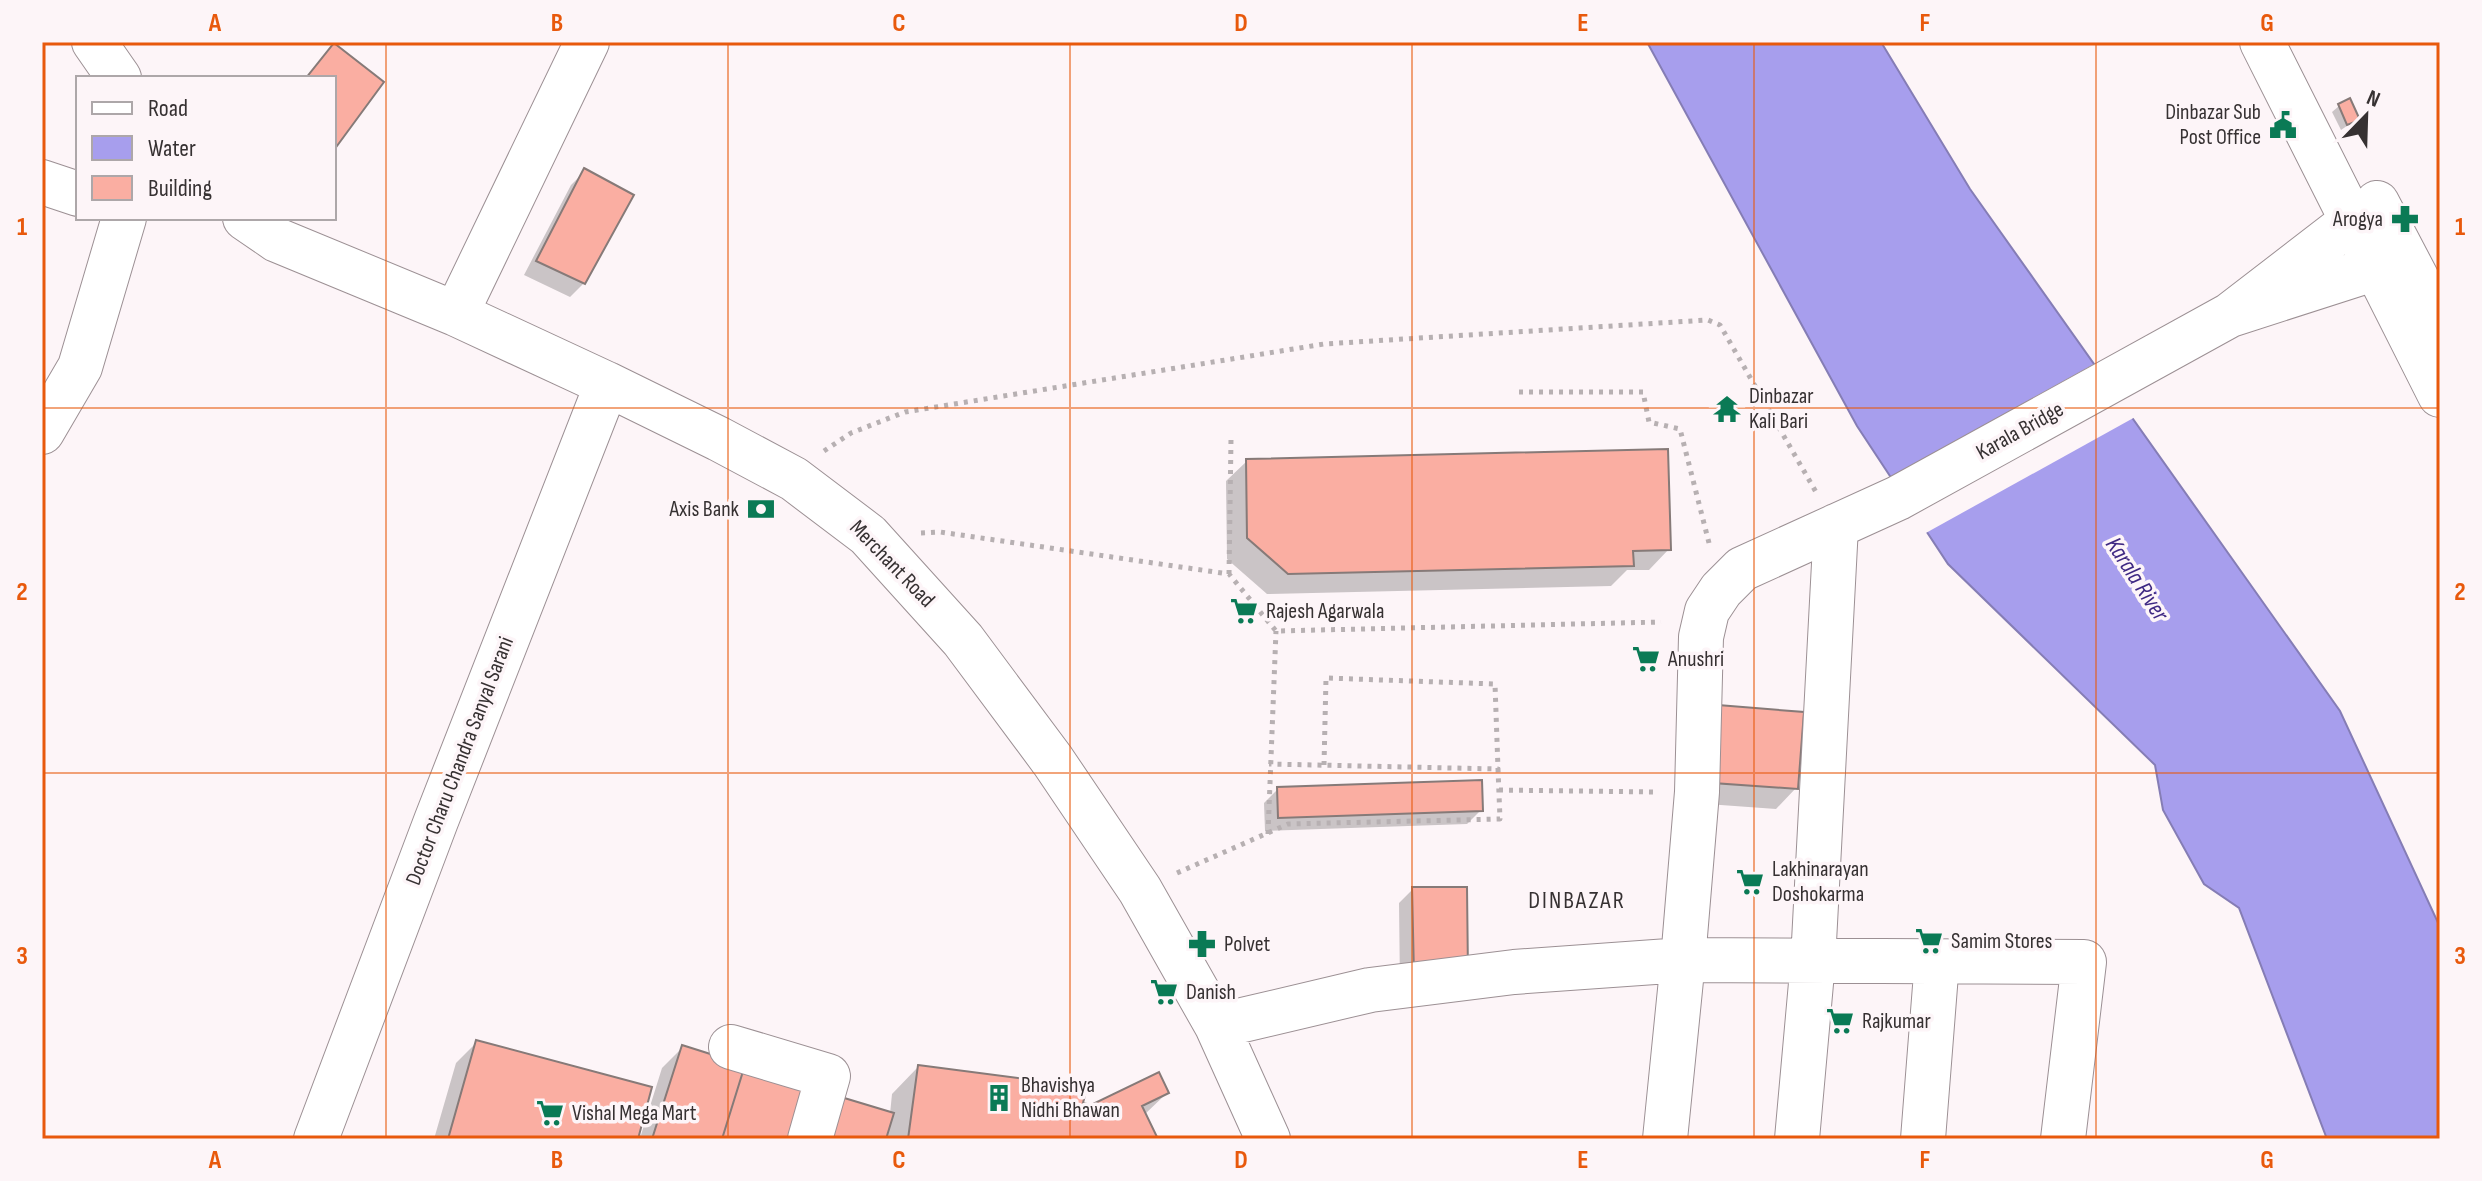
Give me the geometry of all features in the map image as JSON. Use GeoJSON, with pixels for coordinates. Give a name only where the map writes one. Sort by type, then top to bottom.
{"type":"FeatureCollection","features":[{"type":"Feature","properties":{"kind":"street"},"geometry":{"type":"LineString","coordinates":[[94,42],[118,76]]}},
{"type":"Feature","properties":{"kind":"street"},"geometry":{"type":"LineString","coordinates":[[456,314],[587,42]]}},
{"type":"Feature","properties":{"kind":"street"},"geometry":{"type":"LineString","coordinates":[[2262,42],[2440,395]]}},
{"type":"Feature","properties":{"kind":"street"},"geometry":{"type":"LineString","coordinates":[[2292,42],[2440,323]]}},
{"type":"Feature","properties":{"kind":"street"},"geometry":{"type":"LineString","coordinates":[[42,182],[76,193]]}},
{"type":"Feature","properties":{"kind":"street"},"geometry":{"type":"LineString","coordinates":[[42,432],[80,367],[123,220]]}},
{"type":"Feature","properties":{"kind":"street","name":"Merchant Road"},"geometry":{"type":"LineString","coordinates":[[248,220],[277,240],[456,314],[607,384],[794,479],[868,535],[963,640],[1053,761],[1140,890],[1217,1026],[1268,1139]]}},
{"type":"Feature","properties":{"kind":"street"},"geometry":{"type":"LineString","coordinates":[[2230,315],[2352,221]]}},
{"type":"Feature","properties":{"kind":"street"},"geometry":{"type":"LineString","coordinates":[[2230,315],[2376,268]]}},
{"type":"Feature","properties":{"kind":"street","name":"Karala Bridge"},"geometry":{"type":"LineString","coordinates":[[1713,606],[1742,569],[1898,498],[2230,315]]}},
{"type":"Feature","properties":{"kind":"street","name":"Doctor Charu Chandra Sanyal Sarani"},"geometry":{"type":"LineString","coordinates":[[316,1139],[607,384]]}},
{"type":"Feature","properties":{"kind":"street"},"geometry":{"type":"LineString","coordinates":[[1797,1139],[1813,961],[1836,526]]}},
{"type":"Feature","properties":{"kind":"street"},"geometry":{"type":"LineString","coordinates":[[1665,1139],[1697,792],[1698,679],[1713,606]]}},
{"type":"Feature","properties":{"kind":"street"},"geometry":{"type":"LineString","coordinates":[[1217,1026],[1370,990],[1514,972],[1683,960],[2084,962],[2063,1139]]}},
{"type":"Feature","properties":{"kind":"street"},"geometry":{"type":"LineString","coordinates":[[1923,1139],[1937,961]]}},
{"type":"Feature","properties":{"kind":"street"},"geometry":{"type":"LineString","coordinates":[[731,1047],[828,1076],[810,1139]]}},
{"type":"Feature","properties":{"kind":"path"},"geometry":{"type":"LineString","coordinates":[[794,479],[834,443],[905,412],[1324,344],[1710,320],[1720,325],[1836,526]]}},
{"type":"Feature","properties":{"kind":"path"},"geometry":{"type":"LineString","coordinates":[[1276,631],[1713,606],[1680,429],[1649,422],[1643,392],[1519,392]]}},
{"type":"Feature","properties":{"kind":"path"},"geometry":{"type":"LineString","coordinates":[[1231,439],[1229,574],[1276,631],[1268,834]]}},
{"type":"Feature","properties":{"kind":"path"},"geometry":{"type":"LineString","coordinates":[[868,535],[940,532],[1229,574]]}},
{"type":"Feature","properties":{"kind":"path"},"geometry":{"type":"LineString","coordinates":[[1140,890],[1288,824],[1500,819],[1495,684],[1326,678],[1324,765]]}},
{"type":"Feature","properties":{"kind":"path"},"geometry":{"type":"LineString","coordinates":[[1269,764],[1498,769]]}},
{"type":"Feature","properties":{"kind":"path"},"geometry":{"type":"LineString","coordinates":[[1499,790],[1697,792]]}},
{"type":"Feature","properties":{"kind":"water","name":"Karala River"},"geometry":{"type":"Polygon","coordinates":[[[1647,42],[1881,42],[1970,189],[2340,711],[2440,927],[2440,1139],[2327,1139],[2239,908],[2204,884],[2163,810],[2155,765],[1948,564],[1857,426],[1647,42]]]}},
{"type":"Feature","properties":{"kind":"pier"},"geometry":{"type":"Polygon","coordinates":[[[2098,362],[2137,416],[1924,534],[1887,479],[2098,362]]]}},
{"type":"Feature","properties":{"kind":"building"},"geometry":{"type":"Polygon","coordinates":[[[334,43],[384,82],[336,147],[336,76],[308,76],[334,43]]]}},
{"type":"Feature","properties":{"kind":"building"},"geometry":{"type":"Polygon","coordinates":[[[2350,98],[2360,120],[2347,125],[2338,104],[2350,98]]]}},
{"type":"Feature","properties":{"kind":"building"},"geometry":{"type":"Polygon","coordinates":[[[584,168],[634,195],[585,284],[536,261],[584,168]]]}},
{"type":"Feature","properties":{"kind":"building"},"geometry":{"type":"Polygon","coordinates":[[[1668,449],[1671,550],[1633,551],[1634,566],[1288,574],[1247,538],[1246,459],[1668,449]]]}},
{"type":"Feature","properties":{"kind":"building"},"geometry":{"type":"Polygon","coordinates":[[[1718,705],[1804,712],[1798,789],[1713,783],[1718,705]]]}},
{"type":"Feature","properties":{"kind":"building"},"geometry":{"type":"Polygon","coordinates":[[[1482,780],[1483,811],[1278,818],[1277,787],[1482,780]]]}},
{"type":"Feature","properties":{"kind":"building"},"geometry":{"type":"Polygon","coordinates":[[[1412,887],[1467,887],[1468,974],[1414,975],[1412,887]]]}},
{"type":"Feature","properties":{"kind":"building","name":"Vishal Mega Mart"},"geometry":{"type":"Polygon","coordinates":[[[476,1040],[652,1087],[638,1139],[448,1139],[476,1040]]]}},
{"type":"Feature","properties":{"kind":"building"},"geometry":{"type":"Polygon","coordinates":[[[682,1045],[745,1065],[722,1139],[652,1139],[682,1045]]]}},
{"type":"Feature","properties":{"kind":"building"},"geometry":{"type":"Polygon","coordinates":[[[745,1065],[812,1084],[796,1139],[722,1139],[745,1065]]]}},
{"type":"Feature","properties":{"kind":"building","name":"Bhavishya Nidhi Bhawan"},"geometry":{"type":"Polygon","coordinates":[[[918,1065],[1087,1087],[1083,1103],[1091,1105],[1159,1072],[1169,1093],[1142,1106],[1158,1139],[908,1139],[918,1065]]]}},
{"type":"Feature","properties":{"kind":"building"},"geometry":{"type":"Polygon","coordinates":[[[831,1094],[894,1113],[886,1139],[817,1139],[831,1094]]]}},
{"type":"Feature","properties":{"kind":"place","name":"Dinbazar Sub Post Office"},"geometry":{"type":"Point","coordinates":[2283,125]}},
{"type":"Feature","properties":{"kind":"place","name":"Arogya"},"geometry":{"type":"Point","coordinates":[2405,219]}},
{"type":"Feature","properties":{"kind":"place","name":"Dinbazar Kali Bari"},"geometry":{"type":"Point","coordinates":[1727,409]}},
{"type":"Feature","properties":{"kind":"place","name":"Axis Bank"},"geometry":{"type":"Point","coordinates":[761,509]}},
{"type":"Feature","properties":{"kind":"place","name":"Rajesh Agarwala"},"geometry":{"type":"Point","coordinates":[1244,611]}},
{"type":"Feature","properties":{"kind":"place","name":"Anushri"},"geometry":{"type":"Point","coordinates":[1646,659]}},
{"type":"Feature","properties":{"kind":"place","name":"Lakhinarayan Doshokarma"},"geometry":{"type":"Point","coordinates":[1750,882]}},
{"type":"Feature","properties":{"kind":"place","name":"Samim Stores"},"geometry":{"type":"Point","coordinates":[1929,941]}},
{"type":"Feature","properties":{"kind":"place","name":"Polvet"},"geometry":{"type":"Point","coordinates":[1202,944]}},
{"type":"Feature","properties":{"kind":"place","name":"Danish"},"geometry":{"type":"Point","coordinates":[1164,992]}},
{"type":"Feature","properties":{"kind":"place","name":"Rajkumar"},"geometry":{"type":"Point","coordinates":[1840,1021]}},
{"type":"Feature","properties":{"kind":"place","name":"Bhavishya Nidhi Bhawan"},"geometry":{"type":"Point","coordinates":[999,1098]}},
{"type":"Feature","properties":{"kind":"place","name":"Vishal Mega Mart"},"geometry":{"type":"Point","coordinates":[550,1113]}},
{"type":"Feature","properties":{"kind":"district","name":"DINBAZAR"},"geometry":{"type":"Point","coordinates":[1577,900]}}]}
